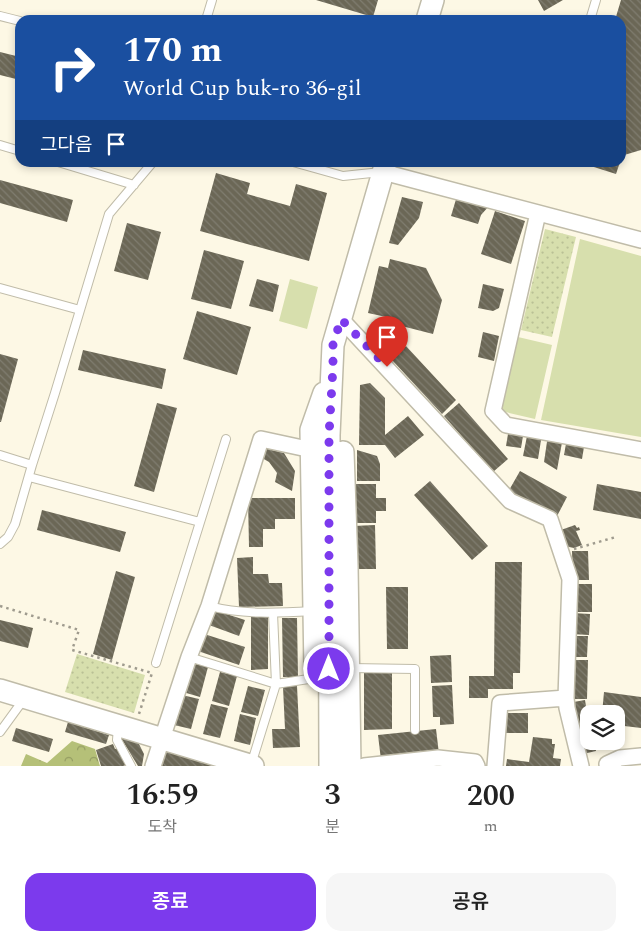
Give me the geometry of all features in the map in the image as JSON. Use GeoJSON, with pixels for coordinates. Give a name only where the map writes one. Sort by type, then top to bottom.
{"type":"FeatureCollection","features":[{"type":"Feature","properties":{"kind":"main road"},"geometry":{"type":"LineString","coordinates":[[428,15],[433,0]]}},
{"type":"Feature","properties":{"kind":"main road"},"geometry":{"type":"LineString","coordinates":[[330,766],[329,435],[333,345],[385,167]]}},
{"type":"Feature","properties":{"kind":"main road"},"geometry":{"type":"LineString","coordinates":[[316,766],[311,430],[333,367]]}},
{"type":"Feature","properties":{"kind":"main road"},"geometry":{"type":"LineString","coordinates":[[333,367],[343,449],[350,766]]}},
{"type":"Feature","properties":{"kind":"main road"},"geometry":{"type":"LineString","coordinates":[[0,690],[252,766]]}},
{"type":"Feature","properties":{"kind":"street"},"geometry":{"type":"LineString","coordinates":[[385,167],[538,213],[641,240]]}},
{"type":"Feature","properties":{"kind":"street"},"geometry":{"type":"LineString","coordinates":[[538,213],[493,411],[506,425],[641,450]]}},
{"type":"Feature","properties":{"kind":"street"},"geometry":{"type":"LineString","coordinates":[[341,319],[510,500],[550,519],[570,579],[566,698],[581,766]]}},
{"type":"Feature","properties":{"kind":"street"},"geometry":{"type":"LineString","coordinates":[[153,766],[189,658],[209,606],[261,439],[312,450]]}},
{"type":"Feature","properties":{"kind":"street"},"geometry":{"type":"LineString","coordinates":[[495,766],[500,703],[566,698]]}},
{"type":"Feature","properties":{"kind":"street"},"geometry":{"type":"LineString","coordinates":[[607,764],[620,758],[641,756]]}},
{"type":"Feature","properties":{"kind":"street"},"geometry":{"type":"LineString","coordinates":[[364,766],[438,758],[474,762],[478,766]]}},
{"type":"Feature","properties":{"kind":"lane"},"geometry":{"type":"LineString","coordinates":[[208,15],[212,0]]}},
{"type":"Feature","properties":{"kind":"lane"},"geometry":{"type":"LineString","coordinates":[[592,15],[596,0]]}},
{"type":"Feature","properties":{"kind":"lane"},"geometry":{"type":"LineString","coordinates":[[0,16],[15,20]]}},
{"type":"Feature","properties":{"kind":"lane"},"geometry":{"type":"LineString","coordinates":[[0,146],[15,150]]}},
{"type":"Feature","properties":{"kind":"lane"},"geometry":{"type":"LineString","coordinates":[[75,167],[134,185]]}},
{"type":"Feature","properties":{"kind":"lane"},"geometry":{"type":"LineString","coordinates":[[0,544],[8,537],[15,524],[109,214],[149,167]]}},
{"type":"Feature","properties":{"kind":"lane"},"geometry":{"type":"LineString","coordinates":[[310,167],[343,176],[385,167]]}},
{"type":"Feature","properties":{"kind":"lane"},"geometry":{"type":"LineString","coordinates":[[0,288],[80,310]]}},
{"type":"Feature","properties":{"kind":"lane"},"geometry":{"type":"LineString","coordinates":[[156,662],[226,440]]}},
{"type":"Feature","properties":{"kind":"lane"},"geometry":{"type":"LineString","coordinates":[[0,456],[32,464]]}},
{"type":"Feature","properties":{"kind":"lane"},"geometry":{"type":"LineString","coordinates":[[29,477],[200,522]]}},
{"type":"Feature","properties":{"kind":"lane"},"geometry":{"type":"LineString","coordinates":[[209,606],[225,610],[273,613],[313,610]]}},
{"type":"Feature","properties":{"kind":"lane"},"geometry":{"type":"LineString","coordinates":[[252,766],[276,684],[273,613]]}},
{"type":"Feature","properties":{"kind":"lane"},"geometry":{"type":"LineString","coordinates":[[189,658],[276,684],[315,678]]}},
{"type":"Feature","properties":{"kind":"lane"},"geometry":{"type":"LineString","coordinates":[[348,668],[414,669],[415,730]]}},
{"type":"Feature","properties":{"kind":"lane"},"geometry":{"type":"LineString","coordinates":[[0,732],[25,697]]}},
{"type":"Feature","properties":{"kind":"lane"},"geometry":{"type":"LineString","coordinates":[[126,728],[117,740],[129,762]]}},
{"type":"Feature","properties":{"kind":"path"},"geometry":{"type":"LineString","coordinates":[[562,553],[616,537]]}},
{"type":"Feature","properties":{"kind":"path"},"geometry":{"type":"LineString","coordinates":[[0,606],[79,630],[72,650],[152,673],[126,728]]}},
{"type":"Feature","properties":{"kind":"green space"},"geometry":{"type":"Polygon","coordinates":[[[545,229],[576,237],[552,337],[521,330],[545,229]]]}},
{"type":"Feature","properties":{"kind":"green space"},"geometry":{"type":"Polygon","coordinates":[[[580,239],[641,256],[641,437],[541,420],[580,239]]]}},
{"type":"Feature","properties":{"kind":"green space"},"geometry":{"type":"Polygon","coordinates":[[[290,279],[318,287],[307,329],[279,321],[290,279]]]}},
{"type":"Feature","properties":{"kind":"green space"},"geometry":{"type":"Polygon","coordinates":[[[518,337],[552,345],[535,419],[501,411],[518,337]]]}},
{"type":"Feature","properties":{"kind":"green space"},"geometry":{"type":"Polygon","coordinates":[[[77,654],[145,675],[134,713],[65,692],[77,654]]]}},
{"type":"Feature","properties":{"kind":"green space"},"geometry":{"type":"Polygon","coordinates":[[[72,741],[95,749],[100,766],[21,766],[26,754],[47,763],[72,741]]]}},
{"type":"Feature","properties":{"kind":"building"},"geometry":{"type":"Polygon","coordinates":[[[316,0],[378,0],[374,15],[366,15],[316,0]]]}},
{"type":"Feature","properties":{"kind":"building"},"geometry":{"type":"Polygon","coordinates":[[[538,0],[563,0],[544,11],[538,0]]]}},
{"type":"Feature","properties":{"kind":"building"},"geometry":{"type":"Polygon","coordinates":[[[621,0],[641,0],[641,150],[626,154],[626,15],[616,15],[621,0]]]}},
{"type":"Feature","properties":{"kind":"building"},"geometry":{"type":"Polygon","coordinates":[[[0,52],[15,56],[15,79],[0,75],[0,52]]]}},
{"type":"Feature","properties":{"kind":"building"},"geometry":{"type":"Polygon","coordinates":[[[594,167],[618,167],[616,174],[594,167]]]}},
{"type":"Feature","properties":{"kind":"building"},"geometry":{"type":"Polygon","coordinates":[[[216,173],[250,183],[247,194],[290,206],[296,184],[327,193],[309,261],[200,231],[216,173]]]}},
{"type":"Feature","properties":{"kind":"building"},"geometry":{"type":"Polygon","coordinates":[[[0,180],[73,200],[67,222],[0,203],[0,180]]]}},
{"type":"Feature","properties":{"kind":"building"},"geometry":{"type":"Polygon","coordinates":[[[457,196],[489,206],[481,215],[478,224],[451,216],[457,196]]]}},
{"type":"Feature","properties":{"kind":"building"},"geometry":{"type":"Polygon","coordinates":[[[402,197],[423,202],[419,218],[398,245],[389,243],[402,197]]]}},
{"type":"Feature","properties":{"kind":"building"},"geometry":{"type":"Polygon","coordinates":[[[495,211],[525,221],[511,264],[481,254],[495,211]]]}},
{"type":"Feature","properties":{"kind":"building"},"geometry":{"type":"Polygon","coordinates":[[[127,223],[161,232],[148,280],[114,271],[127,223]]]}},
{"type":"Feature","properties":{"kind":"building"},"geometry":{"type":"Polygon","coordinates":[[[204,250],[244,261],[231,309],[191,299],[204,250]]]}},
{"type":"Feature","properties":{"kind":"building"},"geometry":{"type":"Polygon","coordinates":[[[390,259],[426,268],[442,300],[433,334],[390,323],[391,318],[368,313],[379,266],[388,268],[390,259]]]}},
{"type":"Feature","properties":{"kind":"building"},"geometry":{"type":"Polygon","coordinates":[[[257,279],[279,285],[273,312],[249,306],[257,279]]]}},
{"type":"Feature","properties":{"kind":"building"},"geometry":{"type":"Polygon","coordinates":[[[483,284],[504,289],[499,308],[493,311],[478,308],[483,284]]]}},
{"type":"Feature","properties":{"kind":"building"},"geometry":{"type":"Polygon","coordinates":[[[197,311],[251,327],[237,375],[183,359],[197,311]]]}},
{"type":"Feature","properties":{"kind":"building"},"geometry":{"type":"Polygon","coordinates":[[[483,332],[499,336],[494,361],[478,357],[483,332]]]}},
{"type":"Feature","properties":{"kind":"building"},"geometry":{"type":"Polygon","coordinates":[[[406,346],[456,400],[442,414],[392,360],[406,346]]]}},
{"type":"Feature","properties":{"kind":"building"},"geometry":{"type":"Polygon","coordinates":[[[83,350],[166,369],[162,389],[78,370],[83,350]]]}},
{"type":"Feature","properties":{"kind":"building"},"geometry":{"type":"Polygon","coordinates":[[[0,354],[18,359],[1,422],[0,422],[0,354]]]}},
{"type":"Feature","properties":{"kind":"building"},"geometry":{"type":"Polygon","coordinates":[[[370,383],[385,398],[385,435],[408,416],[424,435],[395,458],[385,445],[359,445],[360,385],[370,383]]]}},
{"type":"Feature","properties":{"kind":"building"},"geometry":{"type":"Polygon","coordinates":[[[157,403],[177,408],[154,492],[134,486],[157,403]]]}},
{"type":"Feature","properties":{"kind":"building"},"geometry":{"type":"Polygon","coordinates":[[[459,403],[508,459],[493,472],[444,416],[459,403]]]}},
{"type":"Feature","properties":{"kind":"building"},"geometry":{"type":"Polygon","coordinates":[[[509,428],[524,430],[521,448],[506,446],[509,428]]]}},
{"type":"Feature","properties":{"kind":"building"},"geometry":{"type":"Polygon","coordinates":[[[528,431],[542,434],[538,459],[523,456],[528,431]]]}},
{"type":"Feature","properties":{"kind":"building"},"geometry":{"type":"Polygon","coordinates":[[[548,435],[563,437],[557,470],[544,462],[548,435]]]}},
{"type":"Feature","properties":{"kind":"building"},"geometry":{"type":"Polygon","coordinates":[[[567,438],[584,447],[582,459],[564,455],[567,438]]]}},
{"type":"Feature","properties":{"kind":"building"},"geometry":{"type":"Polygon","coordinates":[[[264,448],[284,453],[295,471],[292,491],[275,482],[277,473],[269,462],[262,458],[264,448]]]}},
{"type":"Feature","properties":{"kind":"building"},"geometry":{"type":"Polygon","coordinates":[[[357,450],[377,456],[380,464],[380,481],[357,481],[357,450]]]}},
{"type":"Feature","properties":{"kind":"building"},"geometry":{"type":"Polygon","coordinates":[[[520,471],[567,497],[556,518],[508,492],[520,471]]]}},
{"type":"Feature","properties":{"kind":"building"},"geometry":{"type":"Polygon","coordinates":[[[430,481],[488,546],[472,560],[414,495],[430,481]]]}},
{"type":"Feature","properties":{"kind":"building"},"geometry":{"type":"Polygon","coordinates":[[[356,484],[376,484],[376,498],[386,498],[386,511],[376,511],[376,523],[356,523],[356,484]]]}},
{"type":"Feature","properties":{"kind":"building"},"geometry":{"type":"Polygon","coordinates":[[[597,484],[641,492],[641,519],[593,510],[597,484]]]}},
{"type":"Feature","properties":{"kind":"building"},"geometry":{"type":"Polygon","coordinates":[[[248,498],[295,498],[295,519],[275,519],[275,529],[263,529],[263,547],[249,547],[248,498]]]}},
{"type":"Feature","properties":{"kind":"building"},"geometry":{"type":"Polygon","coordinates":[[[42,510],[126,532],[120,552],[37,530],[42,510]]]}},
{"type":"Feature","properties":{"kind":"building"},"geometry":{"type":"Polygon","coordinates":[[[375,525],[376,569],[354,569],[353,526],[375,525]]]}},
{"type":"Feature","properties":{"kind":"building"},"geometry":{"type":"Polygon","coordinates":[[[575,525],[577,528],[579,527],[580,530],[576,531],[582,545],[574,548],[564,546],[558,531],[575,525]]]}},
{"type":"Feature","properties":{"kind":"building"},"geometry":{"type":"Polygon","coordinates":[[[572,551],[588,551],[589,580],[573,580],[572,551]]]}},
{"type":"Feature","properties":{"kind":"building"},"geometry":{"type":"Polygon","coordinates":[[[253,557],[253,574],[268,574],[269,583],[282,583],[283,606],[239,607],[237,558],[253,557]]]}},
{"type":"Feature","properties":{"kind":"building"},"geometry":{"type":"Polygon","coordinates":[[[495,562],[522,562],[520,673],[513,673],[513,689],[488,689],[488,698],[469,698],[469,676],[494,676],[495,562]]]}},
{"type":"Feature","properties":{"kind":"building"},"geometry":{"type":"Polygon","coordinates":[[[116,571],[135,577],[112,660],[93,654],[116,571]]]}},
{"type":"Feature","properties":{"kind":"building"},"geometry":{"type":"Polygon","coordinates":[[[573,584],[592,584],[592,612],[573,612],[573,584]]]}},
{"type":"Feature","properties":{"kind":"building"},"geometry":{"type":"Polygon","coordinates":[[[386,587],[408,587],[408,649],[387,649],[386,587]]]}},
{"type":"Feature","properties":{"kind":"building"},"geometry":{"type":"Polygon","coordinates":[[[214,610],[245,620],[239,636],[209,625],[214,610]]]}},
{"type":"Feature","properties":{"kind":"building"},"geometry":{"type":"Polygon","coordinates":[[[572,613],[590,614],[589,635],[571,634],[572,613]]]}},
{"type":"Feature","properties":{"kind":"building"},"geometry":{"type":"Polygon","coordinates":[[[268,616],[268,669],[251,670],[251,617],[268,616]]]}},
{"type":"Feature","properties":{"kind":"building"},"geometry":{"type":"Polygon","coordinates":[[[282,618],[297,618],[298,677],[283,677],[282,618]]]}},
{"type":"Feature","properties":{"kind":"building"},"geometry":{"type":"Polygon","coordinates":[[[0,620],[33,628],[28,648],[0,641],[0,620]]]}},
{"type":"Feature","properties":{"kind":"building"},"geometry":{"type":"Polygon","coordinates":[[[201,633],[245,647],[239,665],[195,650],[201,633]]]}},
{"type":"Feature","properties":{"kind":"building"},"geometry":{"type":"Polygon","coordinates":[[[572,636],[588,636],[587,657],[571,657],[572,636]]]}},
{"type":"Feature","properties":{"kind":"building"},"geometry":{"type":"Polygon","coordinates":[[[451,655],[452,682],[431,683],[430,656],[451,655]]]}},
{"type":"Feature","properties":{"kind":"building"},"geometry":{"type":"Polygon","coordinates":[[[571,660],[588,660],[587,699],[571,699],[571,660]]]}},
{"type":"Feature","properties":{"kind":"building"},"geometry":{"type":"Polygon","coordinates":[[[191,663],[208,667],[200,697],[183,692],[191,663]]]}},
{"type":"Feature","properties":{"kind":"building"},"geometry":{"type":"Polygon","coordinates":[[[220,672],[237,676],[229,706],[212,701],[220,672]]]}},
{"type":"Feature","properties":{"kind":"building"},"geometry":{"type":"Polygon","coordinates":[[[364,673],[392,673],[392,729],[364,730],[364,673]]]}},
{"type":"Feature","properties":{"kind":"building"},"geometry":{"type":"Polygon","coordinates":[[[452,685],[454,724],[440,725],[440,717],[433,717],[432,686],[452,685]]]}},
{"type":"Feature","properties":{"kind":"building"},"geometry":{"type":"Polygon","coordinates":[[[248,686],[265,690],[258,716],[241,712],[248,686]]]}},
{"type":"Feature","properties":{"kind":"building"},"geometry":{"type":"Polygon","coordinates":[[[297,686],[300,747],[273,748],[272,729],[285,729],[283,687],[297,686]]]}},
{"type":"Feature","properties":{"kind":"building"},"geometry":{"type":"Polygon","coordinates":[[[604,692],[641,697],[641,728],[625,726],[625,705],[603,705],[604,692]]]}},
{"type":"Feature","properties":{"kind":"building"},"geometry":{"type":"Polygon","coordinates":[[[182,695],[199,699],[191,729],[174,725],[182,695]]]}},
{"type":"Feature","properties":{"kind":"building"},"geometry":{"type":"Polygon","coordinates":[[[585,700],[586,705],[580,705],[580,727],[575,728],[568,703],[585,700]]]}},
{"type":"Feature","properties":{"kind":"building"},"geometry":{"type":"Polygon","coordinates":[[[211,704],[228,708],[220,738],[203,734],[211,704]]]}},
{"type":"Feature","properties":{"kind":"building"},"geometry":{"type":"Polygon","coordinates":[[[505,713],[528,713],[528,733],[505,733],[505,713]]]}},
{"type":"Feature","properties":{"kind":"building"},"geometry":{"type":"Polygon","coordinates":[[[240,714],[256,718],[250,745],[234,741],[240,714]]]}},
{"type":"Feature","properties":{"kind":"building"},"geometry":{"type":"Polygon","coordinates":[[[68,722],[109,735],[106,744],[65,732],[68,722]]]}},
{"type":"Feature","properties":{"kind":"building"},"geometry":{"type":"Polygon","coordinates":[[[16,728],[53,739],[49,752],[12,741],[16,728]]]}},
{"type":"Feature","properties":{"kind":"building"},"geometry":{"type":"Polygon","coordinates":[[[436,729],[439,754],[381,760],[378,735],[436,729]]]}},
{"type":"Feature","properties":{"kind":"building"},"geometry":{"type":"Polygon","coordinates":[[[580,729],[580,744],[576,730],[580,729]]]}},
{"type":"Feature","properties":{"kind":"building"},"geometry":{"type":"Polygon","coordinates":[[[533,737],[552,739],[552,744],[555,744],[553,758],[561,759],[560,766],[506,766],[507,759],[529,762],[533,737]]]}},
{"type":"Feature","properties":{"kind":"building"},"geometry":{"type":"Polygon","coordinates":[[[121,738],[137,740],[144,754],[142,766],[138,766],[121,738]]]}},
{"type":"Feature","properties":{"kind":"building"},"geometry":{"type":"Polygon","coordinates":[[[113,744],[115,749],[121,747],[126,765],[101,766],[96,750],[113,744]]]}},
{"type":"Feature","properties":{"kind":"building"},"geometry":{"type":"Polygon","coordinates":[[[164,749],[213,759],[211,766],[159,766],[164,749]]]}},
{"type":"Feature","properties":{"kind":"building"},"geometry":{"type":"Polygon","coordinates":[[[582,750],[596,750],[596,751],[583,754],[582,750]]]}},
{"type":"Feature","properties":{"kind":"route"},"geometry":{"type":"LineString","coordinates":[[329,669],[329,435],[333,345],[341,319],[387,367]]}}]}
